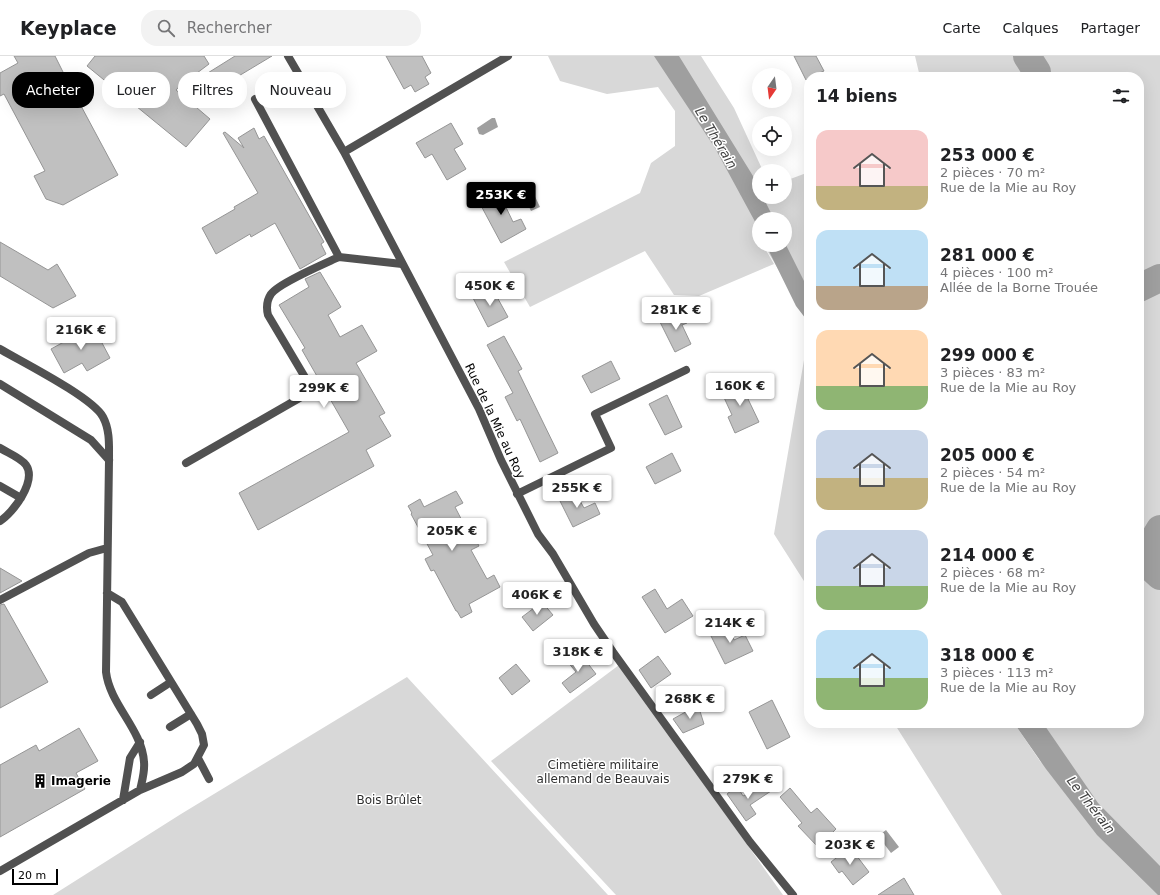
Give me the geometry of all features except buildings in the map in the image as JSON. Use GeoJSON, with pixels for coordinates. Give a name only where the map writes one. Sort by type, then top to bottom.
{"type":"FeatureCollection","features":[{"type":"Feature","properties":{"kind":"street","name":"Rue de la Mie au Roy"},"geometry":{"type":"LineString","coordinates":[[288,56],[344,152],[479,410],[517,494],[538,534],[553,554],[603,637],[750,842],[793,895]]}},
{"type":"Feature","properties":{"kind":"street"},"geometry":{"type":"LineString","coordinates":[[344,152],[508,56]]}},
{"type":"Feature","properties":{"kind":"street"},"geometry":{"type":"LineString","coordinates":[[260,108],[339,256]]}},
{"type":"Feature","properties":{"kind":"street"},"geometry":{"type":"LineString","coordinates":[[186,464],[303,396],[307,387],[306,379],[268,314],[267,304],[271,294],[279,286],[339,256],[402,264]]}},
{"type":"Feature","properties":{"kind":"street"},"geometry":{"type":"LineString","coordinates":[[0,349],[85,399],[98,410],[107,427],[109,438],[107,680],[113,695],[140,742],[144,762],[140,790]]}},
{"type":"Feature","properties":{"kind":"street"},"geometry":{"type":"LineString","coordinates":[[517,494],[611,448],[595,414],[686,370]]}},
{"type":"Feature","properties":{"kind":"street"},"geometry":{"type":"LineString","coordinates":[[0,384],[91,440],[109,460]]}},
{"type":"Feature","properties":{"kind":"street"},"geometry":{"type":"LineString","coordinates":[[0,448],[21,461],[26,465],[28,470],[28,484],[21,498],[9,514],[0,521]]}},
{"type":"Feature","properties":{"kind":"street"},"geometry":{"type":"LineString","coordinates":[[0,486],[21,498]]}},
{"type":"Feature","properties":{"kind":"street"},"geometry":{"type":"LineString","coordinates":[[0,600],[89,553],[107,548]]}},
{"type":"Feature","properties":{"kind":"street"},"geometry":{"type":"LineString","coordinates":[[0,871],[140,790],[182,772],[194,764],[204,745],[202,734],[191,714],[122,602],[107,593]]}},
{"type":"Feature","properties":{"kind":"street"},"geometry":{"type":"LineString","coordinates":[[151,695],[171,682]]}},
{"type":"Feature","properties":{"kind":"street"},"geometry":{"type":"LineString","coordinates":[[170,727],[191,714]]}},
{"type":"Feature","properties":{"kind":"street"},"geometry":{"type":"LineString","coordinates":[[123,800],[130,758],[140,742]]}},
{"type":"Feature","properties":{"kind":"street"},"geometry":{"type":"LineString","coordinates":[[198,758],[209,780]]}},
{"type":"Feature","properties":{"kind":"green space"},"geometry":{"type":"Polygon","coordinates":[[[548,56],[701,56],[734,108],[752,147],[752,156],[756,156],[760,164],[752,164],[752,204],[792,204],[792,178],[804,174],[804,313],[768,252],[792,252],[792,212],[752,212],[752,252],[767,252],[774,264],[699,296],[674,295],[645,251],[530,307],[504,262],[640,193],[651,163],[675,146],[675,111],[658,87],[607,94],[560,81],[548,56]]]}},
{"type":"Feature","properties":{"kind":"green space"},"geometry":{"type":"Polygon","coordinates":[[[915,56],[1160,56],[1160,895],[1002,895],[897,728],[1017,728],[1042,764],[1023,728],[1144,728],[1144,72],[919,72],[915,56]]]}},
{"type":"Feature","properties":{"kind":"green space"},"geometry":{"type":"Polygon","coordinates":[[[804,360],[804,581],[774,534],[804,360]]]}},
{"type":"Feature","properties":{"kind":"green space","name":"Cimetière militaire allemand de Beauvais"},"geometry":{"type":"Polygon","coordinates":[[[619,665],[783,895],[616,895],[491,761],[619,665]]]}},
{"type":"Feature","properties":{"kind":"green space","name":"Bois Brûlet"},"geometry":{"type":"Polygon","coordinates":[[[407,677],[608,895],[53,895],[181,814],[407,677]]]}},
{"type":"Feature","properties":{"kind":"water","name":"Le Thérain"},"geometry":{"type":"Polygon","coordinates":[[[654,56],[679,56],[752,174],[752,204],[766,204],[770,212],[752,212],[752,216],[715,148],[654,56]]]}},
{"type":"Feature","properties":{"kind":"water"},"geometry":{"type":"Polygon","coordinates":[[[492,118],[495,118],[498,127],[483,135],[479,134],[477,128],[492,118]]]}},
{"type":"Feature","properties":{"kind":"water"},"geometry":{"type":"Polygon","coordinates":[[[529,184],[540,207],[531,211],[520,188],[529,184]]]}},
{"type":"Feature","properties":{"kind":"water"},"geometry":{"type":"Polygon","coordinates":[[[769,252],[790,252],[804,281],[804,316],[796,306],[769,252]]]}},
{"type":"Feature","properties":{"kind":"water","name":"Le Thérain"},"geometry":{"type":"Polygon","coordinates":[[[1017,728],[1046,728],[1098,803],[1160,866],[1160,895],[1158,895],[1097,835],[1046,769],[1017,728]]]}},
{"type":"Feature","properties":{"kind":"water"},"geometry":{"type":"Polygon","coordinates":[[[886,830],[899,847],[891,853],[878,836],[886,830]]]}},
{"type":"Feature","properties":{"kind":"waterway"},"geometry":{"type":"LineString","coordinates":[[1027,56],[1037,72]]}},
{"type":"Feature","properties":{"kind":"waterway"},"geometry":{"type":"LineString","coordinates":[[1144,286],[1160,278]]}},
{"type":"Feature","properties":{"kind":"waterway"},"geometry":{"type":"LineString","coordinates":[[1160,529],[1151,544],[1148,565],[1160,576]]}},
{"type":"Feature","properties":{"kind":"place","name":"Imagerie"},"geometry":{"type":"Point","coordinates":[40,781]}}]}
